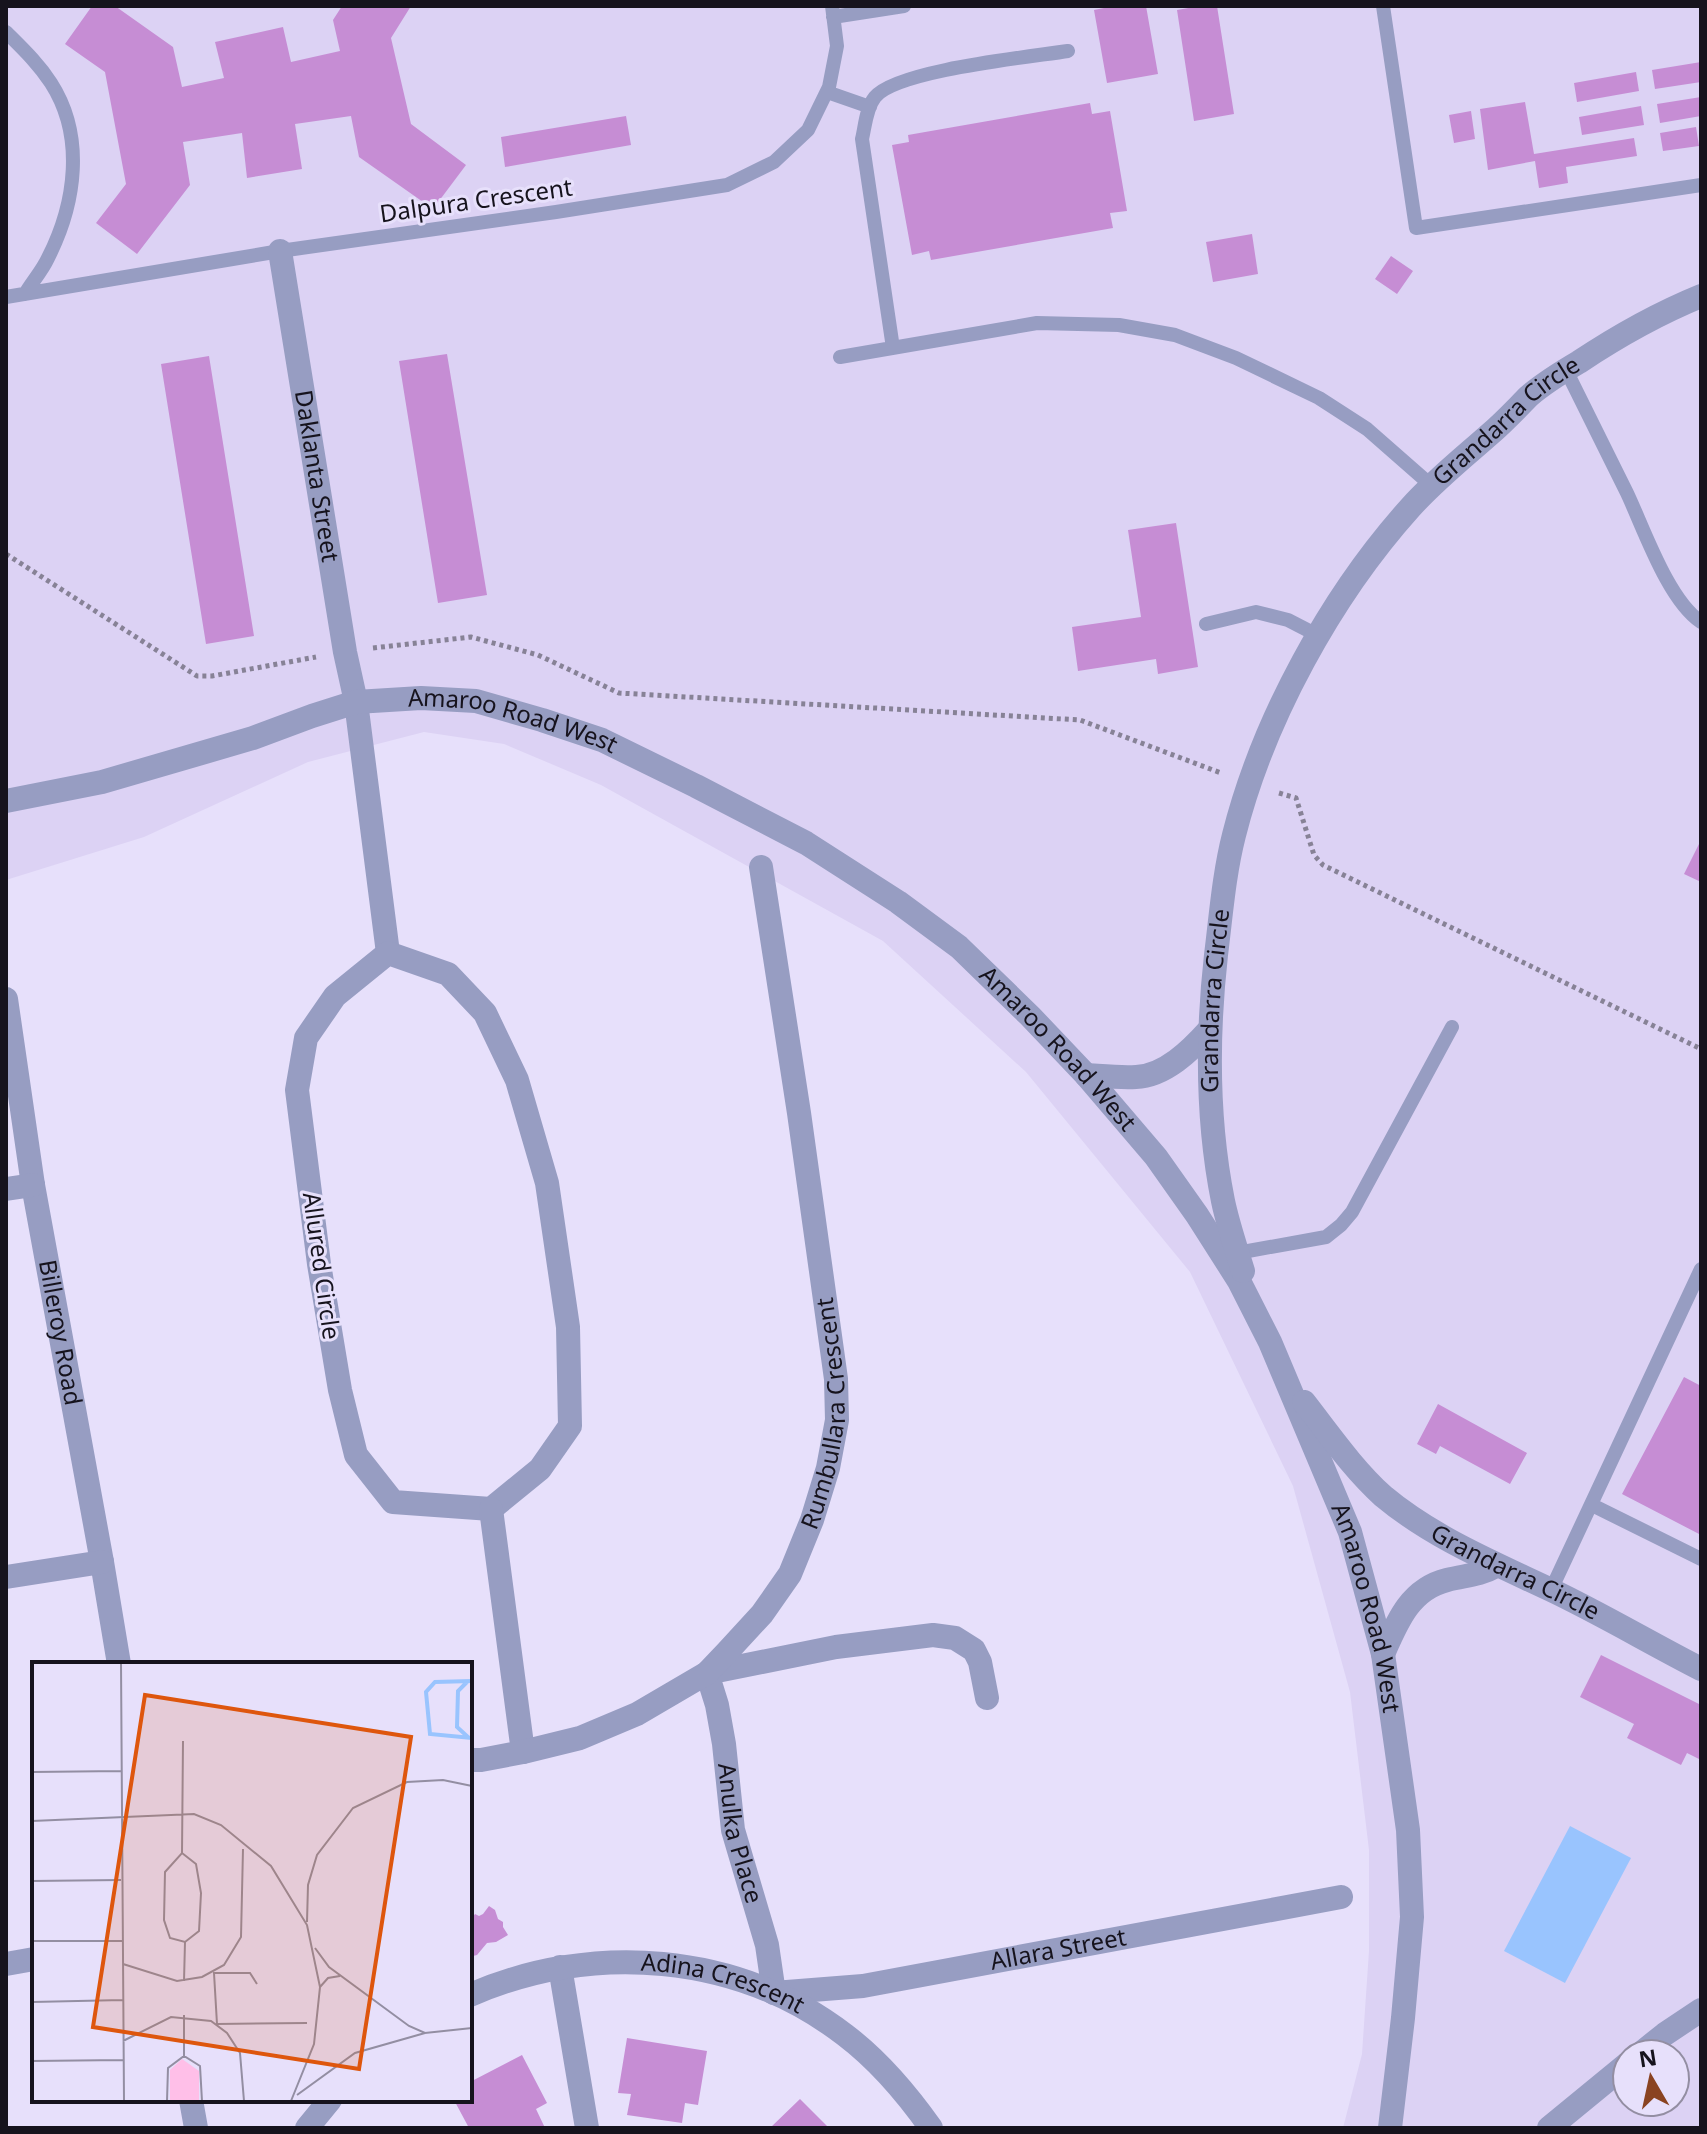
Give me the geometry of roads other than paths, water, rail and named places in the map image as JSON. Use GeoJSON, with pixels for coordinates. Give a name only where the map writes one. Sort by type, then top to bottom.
{"type":"FeatureCollection","features":[{"type":"Feature","properties":{"kind":"street","name":"Daklanta Street"},"geometry":{"type":"LineString","coordinates":[[280,251],[345,652],[356,702]]}},
{"type":"Feature","properties":{"kind":"street","name":"Grandarra Circle"},"geometry":{"type":"LineString","coordinates":[[1701,296],[1622,334],[1531,395],[1411,507],[1365,564],[1303,661],[1250,784],[1233,836],[1223,897],[1209,1030],[1216,1160],[1223,1202],[1237,1253],[1270,1342],[1303,1399],[1337,1445],[1382,1495],[1423,1525],[1496,1566],[1551,1590],[1701,1669]]}},
{"type":"Feature","properties":{"kind":"street","name":"Amaroo Road West"},"geometry":{"type":"LineString","coordinates":[[6,801],[102,782],[253,738],[356,702],[421,698],[476,701],[602,740],[696,786],[806,843],[898,902],[959,947],[1086,1075],[1156,1157],[1197,1215],[1239,1281],[1270,1342],[1350,1532],[1383,1654],[1408,1830],[1412,1917],[1390,2128]]}},
{"type":"Feature","properties":{"kind":"street"},"geometry":{"type":"LineString","coordinates":[[356,702],[388,953],[448,974],[485,1013],[517,1080],[547,1183],[568,1327],[570,1426],[540,1469],[491,1509],[523,1752]]}},
{"type":"Feature","properties":{"kind":"street","name":"Rumbullara Crescent"},"geometry":{"type":"LineString","coordinates":[[472,1760],[580,1738],[637,1714],[707,1673],[762,1614],[790,1574],[812,1520],[828,1468],[837,1420],[836,1379],[761,867]]}},
{"type":"Feature","properties":{"kind":"street","name":"Allured Circle"},"geometry":{"type":"LineString","coordinates":[[388,953],[335,996],[306,1038],[297,1090],[319,1264],[340,1390],[356,1455],[393,1502],[491,1509]]}},
{"type":"Feature","properties":{"kind":"street","name":"Billeroy Road"},"geometry":{"type":"LineString","coordinates":[[6,999],[33,1185],[119,1662]]}},
{"type":"Feature","properties":{"kind":"street"},"geometry":{"type":"LineString","coordinates":[[1086,1075],[1140,1077],[1175,1063],[1209,1030]]}},
{"type":"Feature","properties":{"kind":"street"},"geometry":{"type":"LineString","coordinates":[[6,1189],[33,1185]]}},
{"type":"Feature","properties":{"kind":"street"},"geometry":{"type":"LineString","coordinates":[[6,1577],[102,1562]]}},
{"type":"Feature","properties":{"kind":"street"},"geometry":{"type":"LineString","coordinates":[[1383,1654],[1404,1611],[1422,1590],[1446,1580],[1481,1574],[1496,1566]]}},
{"type":"Feature","properties":{"kind":"street"},"geometry":{"type":"LineString","coordinates":[[707,1673],[836,1647],[933,1635],[955,1638],[974,1650],[980,1662],[987,1698]]}},
{"type":"Feature","properties":{"kind":"street","name":"Anulka Place"},"geometry":{"type":"LineString","coordinates":[[707,1673],[724,1744],[733,1830],[767,1945],[774,1993]]}},
{"type":"Feature","properties":{"kind":"street","name":"Allara Street"},"geometry":{"type":"LineString","coordinates":[[774,1993],[863,1986],[1341,1897]]}},
{"type":"Feature","properties":{"kind":"street"},"geometry":{"type":"LineString","coordinates":[[6,1964],[32,1959]]}},
{"type":"Feature","properties":{"kind":"street","name":"Adina Crescent"},"geometry":{"type":"LineString","coordinates":[[472,1994],[518,1977],[560,1967],[607,1962],[650,1962],[712,1973],[774,1993],[846,2036],[895,2082],[931,2128]]}},
{"type":"Feature","properties":{"kind":"street"},"geometry":{"type":"LineString","coordinates":[[560,1967],[587,2128]]}},
{"type":"Feature","properties":{"kind":"street"},"geometry":{"type":"LineString","coordinates":[[1660,2038],[1701,2010]]}},
{"type":"Feature","properties":{"kind":"street"},"geometry":{"type":"LineString","coordinates":[[1549,2128],[1611,2077]]}},
{"type":"Feature","properties":{"kind":"street"},"geometry":{"type":"LineString","coordinates":[[191,2102],[196,2128]]}},
{"type":"Feature","properties":{"kind":"street"},"geometry":{"type":"LineString","coordinates":[[307,2128],[328,2102]]}},
{"type":"Feature","properties":{"kind":"lane"},"geometry":{"type":"LineString","coordinates":[[833,12],[904,6]]}},
{"type":"Feature","properties":{"kind":"lane"},"geometry":{"type":"LineString","coordinates":[[1383,6],[1416,228],[1701,185]]}},
{"type":"Feature","properties":{"kind":"lane","name":"Dalpura Crescent"},"geometry":{"type":"LineString","coordinates":[[6,297],[280,251],[727,185],[774,162],[808,130],[827,92],[837,46],[833,12]]}},
{"type":"Feature","properties":{"kind":"lane"},"geometry":{"type":"LineString","coordinates":[[6,32],[51,82],[63,105],[70,129],[74,162],[71,192],[62,224],[48,260],[25,294]]}},
{"type":"Feature","properties":{"kind":"lane"},"geometry":{"type":"LineString","coordinates":[[893,348],[862,139],[875,97],[909,78],[1068,51]]}},
{"type":"Feature","properties":{"kind":"lane"},"geometry":{"type":"LineString","coordinates":[[827,92],[870,107]]}},
{"type":"Feature","properties":{"kind":"lane"},"geometry":{"type":"LineString","coordinates":[[840,357],[1037,323],[1119,325],[1175,335],[1236,358],[1319,398],[1367,429],[1432,486]]}},
{"type":"Feature","properties":{"kind":"lane"},"geometry":{"type":"LineString","coordinates":[[1566,370],[1654,554],[1683,604],[1701,622]]}},
{"type":"Feature","properties":{"kind":"lane"},"geometry":{"type":"LineString","coordinates":[[1206,624],[1256,612],[1288,620],[1319,636]]}},
{"type":"Feature","properties":{"kind":"lane"},"geometry":{"type":"LineString","coordinates":[[1237,1253],[1326,1237],[1341,1225],[1352,1212],[1452,1027]]}},
{"type":"Feature","properties":{"kind":"lane"},"geometry":{"type":"LineString","coordinates":[[1551,1590],[1701,1269]]}},
{"type":"Feature","properties":{"kind":"lane"},"geometry":{"type":"LineString","coordinates":[[1592,1505],[1701,1559]]}},
{"type":"Feature","properties":{"kind":"water"},"geometry":{"type":"Polygon","coordinates":[[[1570,1826],[1631,1858],[1565,1983],[1504,1951],[1570,1826]]]}}]}
